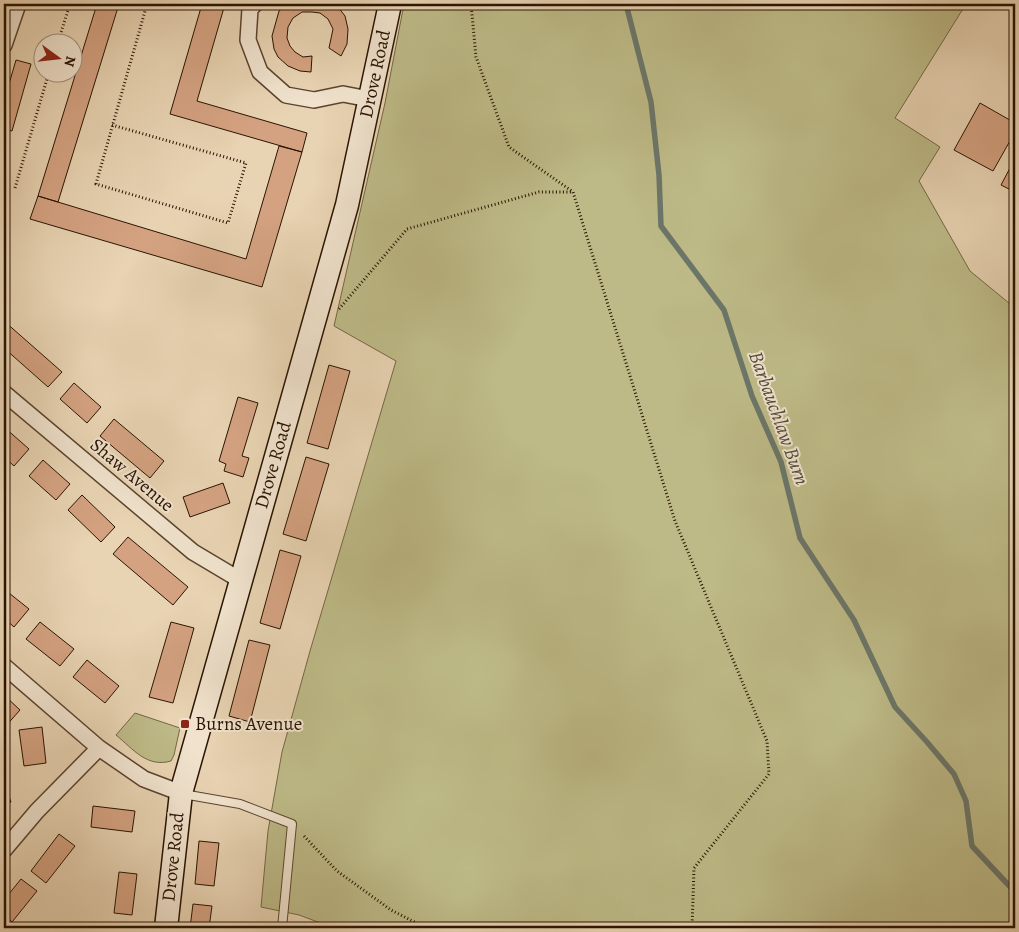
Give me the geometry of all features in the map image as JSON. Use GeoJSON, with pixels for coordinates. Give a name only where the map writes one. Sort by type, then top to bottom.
{"type":"FeatureCollection","features":[{"type":"Feature","properties":{"kind":"street"},"geometry":{"type":"LineString","coordinates":[[4,40],[18,4]]}},
{"type":"Feature","properties":{"kind":"street"},"geometry":{"type":"LineString","coordinates":[[255,4],[250,9],[248,40],[260,72],[286,95],[314,100],[343,94],[369,99]]}},
{"type":"Feature","properties":{"kind":"street","name":"Drove Road"},"geometry":{"type":"LineString","coordinates":[[166,928],[181,793],[347,204],[390,4]]}},
{"type":"Feature","properties":{"kind":"street","name":"Shaw Avenue"},"geometry":{"type":"LineString","coordinates":[[4,393],[193,552],[240,580]]}},
{"type":"Feature","properties":{"kind":"street"},"geometry":{"type":"LineString","coordinates":[[4,666],[99,748],[144,779],[181,793]]}},
{"type":"Feature","properties":{"kind":"street"},"geometry":{"type":"LineString","coordinates":[[4,850],[37,812],[99,748]]}},
{"type":"Feature","properties":{"kind":"lane"},"geometry":{"type":"LineString","coordinates":[[181,793],[240,804],[292,824],[282,928]]}},
{"type":"Feature","properties":{"kind":"path"},"geometry":{"type":"LineString","coordinates":[[61,32],[70,4]]}},
{"type":"Feature","properties":{"kind":"path"},"geometry":{"type":"LineString","coordinates":[[112,125],[246,163],[228,223],[96,184],[112,125],[147,4]]}},
{"type":"Feature","properties":{"kind":"path"},"geometry":{"type":"LineString","coordinates":[[471,4],[476,57],[510,147],[573,192],[675,521],[768,741],[770,774],[694,868],[692,928]]}},
{"type":"Feature","properties":{"kind":"path"},"geometry":{"type":"LineString","coordinates":[[15,188],[46,82]]}},
{"type":"Feature","properties":{"kind":"path"},"geometry":{"type":"LineString","coordinates":[[337,312],[407,229],[539,192],[573,192]]}},
{"type":"Feature","properties":{"kind":"path"},"geometry":{"type":"LineString","coordinates":[[292,824],[337,870],[391,910],[426,928]]}},
{"type":"Feature","properties":{"kind":"shaded area"},"geometry":{"type":"Polygon","coordinates":[[[404,4],[966,4],[895,118],[940,147],[919,181],[970,271],[1015,308],[1015,928],[334,928],[299,915],[261,907],[268,831],[282,752],[396,361],[334,326],[385,103],[404,4]]]}},
{"type":"Feature","properties":{"kind":"shaded area"},"geometry":{"type":"Polygon","coordinates":[[[135,713],[180,728],[171,761],[155,762],[148,760],[116,735],[135,713]]]}},
{"type":"Feature","properties":{"kind":"building"},"geometry":{"type":"Polygon","coordinates":[[[97,4],[119,4],[58,202],[38,196],[73,82],[82,82],[82,53],[97,4]]]}},
{"type":"Feature","properties":{"kind":"building"},"geometry":{"type":"Polygon","coordinates":[[[202,4],[225,4],[197,101],[307,133],[302,152],[170,114],[202,4]]]}},
{"type":"Feature","properties":{"kind":"building"},"geometry":{"type":"Polygon","coordinates":[[[287,4],[334,4],[338,7],[345,16],[348,29],[347,44],[341,56],[329,48],[333,29],[328,19],[320,13],[302,12],[293,18],[288,27],[287,38],[295,52],[303,57],[312,56],[311,72],[300,71],[288,66],[278,57],[274,49],[272,36],[279,11],[287,4]]]}},
{"type":"Feature","properties":{"kind":"building"},"geometry":{"type":"Polygon","coordinates":[[[16,60],[31,64],[12,131],[4,129],[4,101],[16,60]]]}},
{"type":"Feature","properties":{"kind":"building"},"geometry":{"type":"Polygon","coordinates":[[[980,103],[1015,123],[1015,132],[993,171],[954,150],[980,103]]]}},
{"type":"Feature","properties":{"kind":"building"},"geometry":{"type":"Polygon","coordinates":[[[279,146],[302,152],[262,287],[30,219],[38,196],[246,259],[279,146]]]}},
{"type":"Feature","properties":{"kind":"building"},"geometry":{"type":"Polygon","coordinates":[[[1010,168],[1015,171],[1015,192],[1001,185],[1010,168]]]}},
{"type":"Feature","properties":{"kind":"building"},"geometry":{"type":"Polygon","coordinates":[[[4,321],[62,372],[48,387],[4,348],[4,321]]]}},
{"type":"Feature","properties":{"kind":"building"},"geometry":{"type":"Polygon","coordinates":[[[329,365],[350,371],[328,449],[307,443],[329,365]]]}},
{"type":"Feature","properties":{"kind":"building"},"geometry":{"type":"Polygon","coordinates":[[[74,383],[101,407],[87,423],[60,399],[74,383]]]}},
{"type":"Feature","properties":{"kind":"building"},"geometry":{"type":"Polygon","coordinates":[[[238,397],[258,403],[242,456],[249,458],[243,477],[224,471],[226,464],[219,461],[238,397]]]}},
{"type":"Feature","properties":{"kind":"building"},"geometry":{"type":"Polygon","coordinates":[[[114,419],[164,461],[150,478],[100,436],[114,419]]]}},
{"type":"Feature","properties":{"kind":"building"},"geometry":{"type":"Polygon","coordinates":[[[4,427],[29,449],[14,466],[4,457],[4,427]]]}},
{"type":"Feature","properties":{"kind":"building"},"geometry":{"type":"Polygon","coordinates":[[[306,457],[329,464],[306,541],[283,534],[306,457]]]}},
{"type":"Feature","properties":{"kind":"building"},"geometry":{"type":"Polygon","coordinates":[[[43,460],[70,484],[56,500],[29,476],[43,460]]]}},
{"type":"Feature","properties":{"kind":"building"},"geometry":{"type":"Polygon","coordinates":[[[223,483],[230,503],[190,517],[183,497],[223,483]]]}},
{"type":"Feature","properties":{"kind":"building"},"geometry":{"type":"Polygon","coordinates":[[[82,495],[115,527],[101,542],[68,510],[82,495]]]}},
{"type":"Feature","properties":{"kind":"building"},"geometry":{"type":"Polygon","coordinates":[[[128,537],[188,587],[173,605],[113,554],[128,537]]]}},
{"type":"Feature","properties":{"kind":"building"},"geometry":{"type":"Polygon","coordinates":[[[280,550],[301,556],[280,629],[260,623],[280,550]]]}},
{"type":"Feature","properties":{"kind":"building"},"geometry":{"type":"Polygon","coordinates":[[[4,589],[29,609],[14,627],[4,618],[4,589]]]}},
{"type":"Feature","properties":{"kind":"building"},"geometry":{"type":"Polygon","coordinates":[[[40,622],[74,649],[60,666],[26,639],[40,622]]]}},
{"type":"Feature","properties":{"kind":"building"},"geometry":{"type":"Polygon","coordinates":[[[171,622],[194,628],[173,703],[149,697],[171,622]]]}},
{"type":"Feature","properties":{"kind":"building"},"geometry":{"type":"Polygon","coordinates":[[[249,640],[270,645],[250,722],[229,716],[249,640]]]}},
{"type":"Feature","properties":{"kind":"building"},"geometry":{"type":"Polygon","coordinates":[[[87,660],[119,686],[105,703],[73,677],[87,660]]]}},
{"type":"Feature","properties":{"kind":"building"},"geometry":{"type":"Polygon","coordinates":[[[4,695],[20,710],[4,728],[4,695]]]}},
{"type":"Feature","properties":{"kind":"building"},"geometry":{"type":"Polygon","coordinates":[[[42,727],[46,763],[24,766],[19,730],[42,727]]]}},
{"type":"Feature","properties":{"kind":"building"},"geometry":{"type":"Polygon","coordinates":[[[4,783],[11,802],[4,805],[4,783]]]}},
{"type":"Feature","properties":{"kind":"building"},"geometry":{"type":"Polygon","coordinates":[[[93,806],[135,811],[132,832],[91,827],[93,806]]]}},
{"type":"Feature","properties":{"kind":"building"},"geometry":{"type":"Polygon","coordinates":[[[59,834],[75,846],[46,883],[31,871],[59,834]]]}},
{"type":"Feature","properties":{"kind":"building"},"geometry":{"type":"Polygon","coordinates":[[[199,841],[219,843],[214,886],[195,884],[199,841]]]}},
{"type":"Feature","properties":{"kind":"building"},"geometry":{"type":"Polygon","coordinates":[[[119,872],[137,874],[132,915],[114,913],[119,872]]]}},
{"type":"Feature","properties":{"kind":"building"},"geometry":{"type":"Polygon","coordinates":[[[21,879],[37,891],[12,922],[4,915],[4,900],[21,879]]]}},
{"type":"Feature","properties":{"kind":"building"},"geometry":{"type":"Polygon","coordinates":[[[193,904],[212,906],[209,928],[190,928],[193,904]]]}},
{"type":"Feature","properties":{"kind":"building"},"geometry":{"type":"Polygon","coordinates":[[[111,924],[131,926],[130,928],[111,928],[111,924]]]}},
{"type":"Feature","properties":{"kind":"waterway","name":"Barbauchlaw Burn"},"geometry":{"type":"LineString","coordinates":[[626,4],[651,102],[659,175],[661,226],[724,310],[752,396],[781,462],[800,538],[854,620],[895,707],[954,774],[966,801],[972,846],[1015,892]]}},
{"type":"Feature","properties":{"kind":"place","name":"Burns Avenue"},"geometry":{"type":"Point","coordinates":[185,724]}}]}
